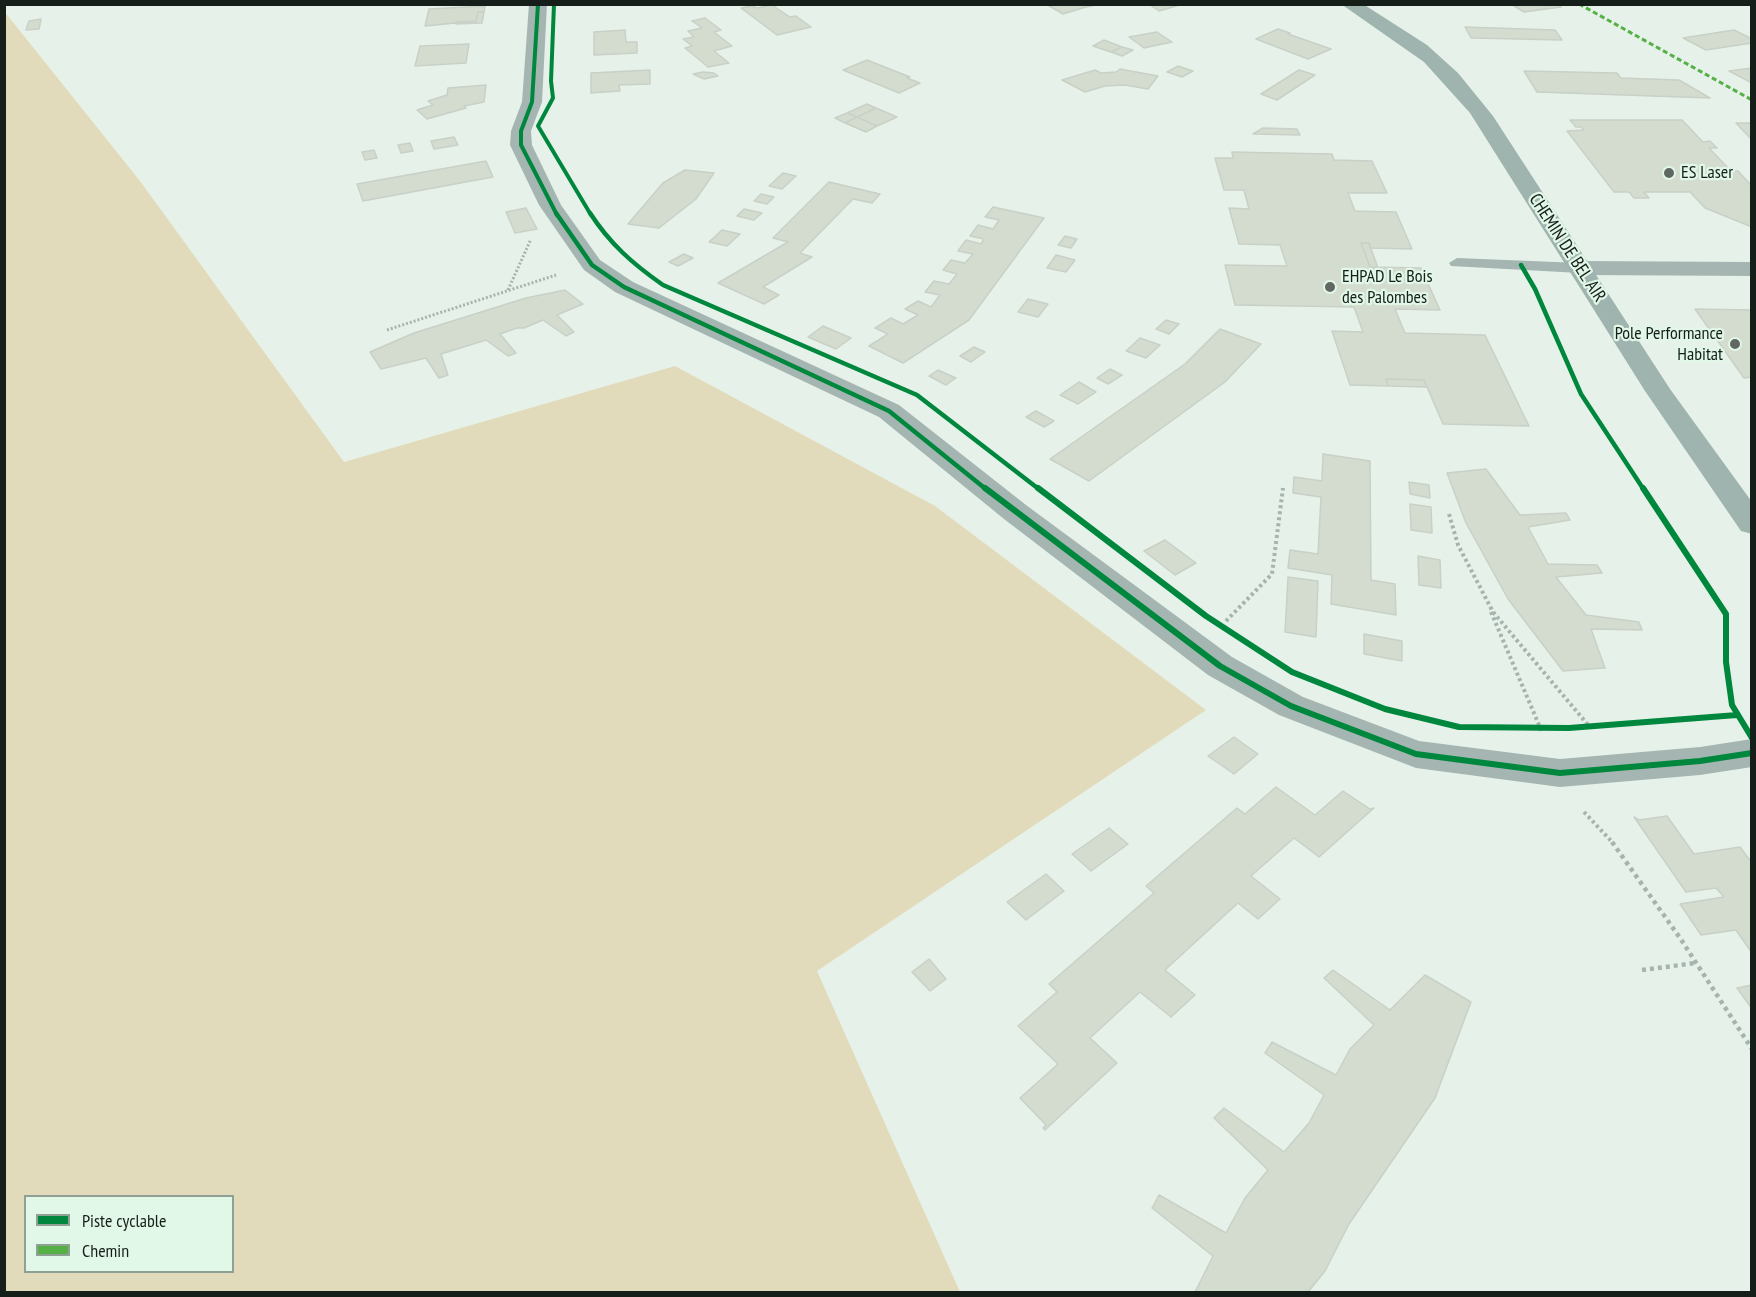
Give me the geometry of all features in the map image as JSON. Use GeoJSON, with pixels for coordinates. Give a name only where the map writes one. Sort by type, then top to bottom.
{"type":"FeatureCollection","features":[{"type":"Feature","properties":{"kind":"street"},"geometry":{"type":"LineString","coordinates":[[538,4],[532,102],[520,131],[521,145],[550,205],[592,265],[624,287],[889,411],[1015,512],[1220,666],[1291,706],[1416,754],[1560,773],[1700,761],[1752,753]]}},
{"type":"Feature","properties":{"kind":"street","name":"CHEMIN DE BEL AIR"},"geometry":{"type":"LineString","coordinates":[[1350,4],[1410,41],[1436,62],[1462,89],[1486,120],[1658,391],[1752,524]]}},
{"type":"Feature","properties":{"kind":"street"},"geometry":{"type":"LineString","coordinates":[[1580,267],[1752,269]]}},
{"type":"Feature","properties":{"kind":"lane"},"geometry":{"type":"LineString","coordinates":[[1456,263],[1580,267]]}},
{"type":"Feature","properties":{"kind":"path"},"geometry":{"type":"LineString","coordinates":[[508,290],[533,233]]}},
{"type":"Feature","properties":{"kind":"path"},"geometry":{"type":"LineString","coordinates":[[387,330],[592,265]]}},
{"type":"Feature","properties":{"kind":"path"},"geometry":{"type":"LineString","coordinates":[[1221,626],[1272,574],[1283,488]]}},
{"type":"Feature","properties":{"kind":"path"},"geometry":{"type":"LineString","coordinates":[[1449,514],[1458,545],[1493,612],[1589,726]]}},
{"type":"Feature","properties":{"kind":"path"},"geometry":{"type":"LineString","coordinates":[[1484,594],[1540,728]]}},
{"type":"Feature","properties":{"kind":"path"},"geometry":{"type":"LineString","coordinates":[[1579,727],[1600,725]]}},
{"type":"Feature","properties":{"kind":"path"},"geometry":{"type":"LineString","coordinates":[[1528,727],[1549,728]]}},
{"type":"Feature","properties":{"kind":"path"},"geometry":{"type":"LineString","coordinates":[[1581,809],[1612,841],[1752,1049]]}},
{"type":"Feature","properties":{"kind":"path"},"geometry":{"type":"LineString","coordinates":[[1642,970],[1696,963]]}},
{"type":"Feature","properties":{"kind":"shaded area"},"geometry":{"type":"Polygon","coordinates":[[[4,11],[140,181],[344,462],[675,366],[935,506],[1206,710],[817,971],[960,1292],[5,1292],[4,11]]]}},
{"type":"Feature","properties":{"kind":"building"},"geometry":{"type":"Polygon","coordinates":[[[1046,4],[1101,4],[1063,14],[1046,4]]]}},
{"type":"Feature","properties":{"kind":"building"},"geometry":{"type":"Polygon","coordinates":[[[1149,4],[1183,4],[1159,11],[1149,4]]]}},
{"type":"Feature","properties":{"kind":"building"},"geometry":{"type":"Polygon","coordinates":[[[1511,4],[1556,4],[1561,7],[1524,12],[1511,4]]]}},
{"type":"Feature","properties":{"kind":"building"},"geometry":{"type":"Polygon","coordinates":[[[772,5],[790,17],[796,16],[811,27],[777,35],[741,8],[772,5]]]}},
{"type":"Feature","properties":{"kind":"building"},"geometry":{"type":"Polygon","coordinates":[[[485,6],[484,12],[478,12],[476,21],[425,26],[429,9],[485,6]]]}},
{"type":"Feature","properties":{"kind":"building"},"geometry":{"type":"Polygon","coordinates":[[[478,12],[484,12],[482,23],[456,24],[457,22],[476,21],[478,12]]]}},
{"type":"Feature","properties":{"kind":"building"},"geometry":{"type":"Polygon","coordinates":[[[705,18],[721,30],[714,32],[732,46],[714,51],[729,63],[708,67],[685,48],[692,46],[683,39],[694,37],[688,31],[702,28],[692,21],[705,18]]]}},
{"type":"Feature","properties":{"kind":"building"},"geometry":{"type":"Polygon","coordinates":[[[41,19],[39,29],[26,30],[29,21],[41,19]]]}},
{"type":"Feature","properties":{"kind":"building"},"geometry":{"type":"Polygon","coordinates":[[[1465,27],[1555,30],[1562,40],[1471,38],[1465,27]]]}},
{"type":"Feature","properties":{"kind":"building"},"geometry":{"type":"Polygon","coordinates":[[[1278,29],[1331,49],[1308,59],[1256,39],[1278,29]]]}},
{"type":"Feature","properties":{"kind":"building"},"geometry":{"type":"Polygon","coordinates":[[[625,30],[626,42],[637,42],[637,53],[594,55],[594,32],[625,30]]]}},
{"type":"Feature","properties":{"kind":"building"},"geometry":{"type":"Polygon","coordinates":[[[1734,30],[1752,39],[1752,43],[1706,50],[1683,38],[1734,30]]]}},
{"type":"Feature","properties":{"kind":"building"},"geometry":{"type":"Polygon","coordinates":[[[1157,32],[1172,42],[1144,48],[1129,37],[1157,32]]]}},
{"type":"Feature","properties":{"kind":"building"},"geometry":{"type":"Polygon","coordinates":[[[1104,40],[1122,47],[1111,52],[1093,46],[1104,40]]]}},
{"type":"Feature","properties":{"kind":"building"},"geometry":{"type":"Polygon","coordinates":[[[469,44],[466,63],[415,66],[420,46],[469,44]]]}},
{"type":"Feature","properties":{"kind":"building"},"geometry":{"type":"Polygon","coordinates":[[[1122,47],[1133,50],[1122,56],[1111,52],[1122,47]]]}},
{"type":"Feature","properties":{"kind":"building"},"geometry":{"type":"Polygon","coordinates":[[[867,60],[920,83],[899,93],[843,70],[867,60]]]}},
{"type":"Feature","properties":{"kind":"building"},"geometry":{"type":"Polygon","coordinates":[[[1178,66],[1193,71],[1182,77],[1167,72],[1178,66]]]}},
{"type":"Feature","properties":{"kind":"building"},"geometry":{"type":"Polygon","coordinates":[[[1752,68],[1752,83],[1729,71],[1752,68]]]}},
{"type":"Feature","properties":{"kind":"building"},"geometry":{"type":"Polygon","coordinates":[[[1120,69],[1158,76],[1148,89],[1125,85],[1105,86],[1085,92],[1062,80],[1095,70],[1101,73],[1116,72],[1120,69]]]}},
{"type":"Feature","properties":{"kind":"building"},"geometry":{"type":"Polygon","coordinates":[[[650,70],[650,84],[619,85],[620,91],[591,93],[591,73],[650,70]]]}},
{"type":"Feature","properties":{"kind":"building"},"geometry":{"type":"Polygon","coordinates":[[[1299,70],[1315,75],[1277,100],[1261,94],[1299,70]]]}},
{"type":"Feature","properties":{"kind":"building"},"geometry":{"type":"Polygon","coordinates":[[[1524,71],[1617,73],[1621,78],[1679,80],[1710,98],[1537,92],[1524,71]]]}},
{"type":"Feature","properties":{"kind":"building"},"geometry":{"type":"Polygon","coordinates":[[[714,73],[718,76],[704,79],[693,74],[714,73]]]}},
{"type":"Feature","properties":{"kind":"building"},"geometry":{"type":"Polygon","coordinates":[[[486,85],[484,102],[464,106],[466,108],[427,119],[417,110],[433,105],[428,101],[447,95],[448,88],[486,85]]]}},
{"type":"Feature","properties":{"kind":"building"},"geometry":{"type":"Polygon","coordinates":[[[867,104],[876,108],[857,117],[847,113],[867,104]]]}},
{"type":"Feature","properties":{"kind":"building"},"geometry":{"type":"Polygon","coordinates":[[[876,108],[897,117],[877,126],[857,117],[876,108]]]}},
{"type":"Feature","properties":{"kind":"building"},"geometry":{"type":"Polygon","coordinates":[[[847,113],[857,117],[845,123],[835,118],[847,113]]]}},
{"type":"Feature","properties":{"kind":"building"},"geometry":{"type":"Polygon","coordinates":[[[857,117],[877,126],[866,132],[845,123],[857,117]]]}},
{"type":"Feature","properties":{"kind":"building","name":"ES Laser"},"geometry":{"type":"Polygon","coordinates":[[[1570,120],[1682,120],[1703,142],[1710,141],[1717,148],[1709,148],[1731,171],[1738,171],[1752,186],[1752,227],[1705,208],[1690,192],[1644,192],[1649,198],[1634,198],[1629,192],[1614,192],[1567,131],[1584,130],[1576,127],[1570,120]]]}},
{"type":"Feature","properties":{"kind":"building"},"geometry":{"type":"Polygon","coordinates":[[[1736,123],[1752,123],[1752,140],[1736,123]]]}},
{"type":"Feature","properties":{"kind":"building"},"geometry":{"type":"Polygon","coordinates":[[[1263,128],[1297,129],[1300,135],[1253,134],[1263,128]]]}},
{"type":"Feature","properties":{"kind":"building"},"geometry":{"type":"Polygon","coordinates":[[[454,137],[458,145],[434,149],[431,141],[454,137]]]}},
{"type":"Feature","properties":{"kind":"building"},"geometry":{"type":"Polygon","coordinates":[[[410,143],[413,151],[401,153],[398,145],[410,143]]]}},
{"type":"Feature","properties":{"kind":"building"},"geometry":{"type":"Polygon","coordinates":[[[374,150],[377,158],[365,160],[362,152],[374,150]]]}},
{"type":"Feature","properties":{"kind":"building","name":"EHPAD Le Bois des Palombes"},"geometry":{"type":"Polygon","coordinates":[[[1232,152],[1332,154],[1334,160],[1372,161],[1387,193],[1348,193],[1355,211],[1396,212],[1412,249],[1370,248],[1369,243],[1361,243],[1370,267],[1421,268],[1440,310],[1395,309],[1405,333],[1485,335],[1529,426],[1443,424],[1424,380],[1386,379],[1388,386],[1350,385],[1332,331],[1363,332],[1354,307],[1235,305],[1225,265],[1287,266],[1280,245],[1239,244],[1229,208],[1249,209],[1244,190],[1224,190],[1215,158],[1233,158],[1232,152]]]}},
{"type":"Feature","properties":{"kind":"building"},"geometry":{"type":"Polygon","coordinates":[[[486,161],[493,177],[363,201],[357,184],[486,161]]]}},
{"type":"Feature","properties":{"kind":"building"},"geometry":{"type":"Polygon","coordinates":[[[685,170],[714,173],[696,199],[659,228],[628,224],[663,183],[685,170]]]}},
{"type":"Feature","properties":{"kind":"building"},"geometry":{"type":"Polygon","coordinates":[[[783,173],[796,176],[782,189],[769,186],[783,173]]]}},
{"type":"Feature","properties":{"kind":"building"},"geometry":{"type":"Polygon","coordinates":[[[829,182],[880,194],[872,203],[853,199],[800,253],[812,257],[763,287],[779,295],[764,304],[718,283],[788,242],[773,238],[829,182]]]}},
{"type":"Feature","properties":{"kind":"building"},"geometry":{"type":"Polygon","coordinates":[[[761,194],[774,197],[767,204],[754,201],[761,194]]]}},
{"type":"Feature","properties":{"kind":"building"},"geometry":{"type":"Polygon","coordinates":[[[993,207],[1044,218],[969,320],[903,363],[869,346],[888,334],[875,328],[891,318],[903,324],[918,315],[905,309],[918,301],[931,307],[940,295],[925,292],[934,281],[949,284],[957,274],[943,270],[951,260],[965,263],[973,254],[958,251],[966,240],[981,244],[984,239],[970,236],[978,225],[993,229],[999,220],[985,217],[993,207]]]}},
{"type":"Feature","properties":{"kind":"building"},"geometry":{"type":"Polygon","coordinates":[[[526,208],[537,229],[515,233],[506,212],[526,208]]]}},
{"type":"Feature","properties":{"kind":"building"},"geometry":{"type":"Polygon","coordinates":[[[744,209],[762,213],[754,220],[737,216],[744,209]]]}},
{"type":"Feature","properties":{"kind":"building"},"geometry":{"type":"Polygon","coordinates":[[[722,230],[740,234],[727,246],[709,242],[722,230]]]}},
{"type":"Feature","properties":{"kind":"building"},"geometry":{"type":"Polygon","coordinates":[[[1065,236],[1077,239],[1071,248],[1058,245],[1065,236]]]}},
{"type":"Feature","properties":{"kind":"building"},"geometry":{"type":"Polygon","coordinates":[[[1361,243],[1369,243],[1378,268],[1370,267],[1361,243]]]}},
{"type":"Feature","properties":{"kind":"building"},"geometry":{"type":"Polygon","coordinates":[[[684,254],[693,258],[678,266],[669,262],[684,254]]]}},
{"type":"Feature","properties":{"kind":"building"},"geometry":{"type":"Polygon","coordinates":[[[1056,255],[1075,260],[1066,272],[1047,268],[1056,255]]]}},
{"type":"Feature","properties":{"kind":"building"},"geometry":{"type":"Polygon","coordinates":[[[565,290],[583,304],[557,315],[574,332],[566,336],[543,320],[524,328],[517,328],[500,334],[516,353],[508,356],[486,340],[441,354],[448,375],[439,378],[426,358],[381,369],[370,352],[414,333],[526,298],[565,290]]]}},
{"type":"Feature","properties":{"kind":"building"},"geometry":{"type":"Polygon","coordinates":[[[1028,299],[1048,304],[1038,317],[1018,312],[1028,299]]]}},
{"type":"Feature","properties":{"kind":"building","name":"Pole Performance Habitat"},"geometry":{"type":"Polygon","coordinates":[[[1695,309],[1752,310],[1752,377],[1744,378],[1695,309]]]}},
{"type":"Feature","properties":{"kind":"building"},"geometry":{"type":"Polygon","coordinates":[[[1166,320],[1179,324],[1169,334],[1156,329],[1166,320]]]}},
{"type":"Feature","properties":{"kind":"building"},"geometry":{"type":"Polygon","coordinates":[[[823,326],[851,338],[836,349],[808,337],[823,326]]]}},
{"type":"Feature","properties":{"kind":"building"},"geometry":{"type":"Polygon","coordinates":[[[1220,329],[1261,344],[1225,382],[1089,481],[1050,459],[1185,364],[1220,329]]]}},
{"type":"Feature","properties":{"kind":"building"},"geometry":{"type":"Polygon","coordinates":[[[1140,338],[1160,345],[1146,358],[1126,351],[1140,338]]]}},
{"type":"Feature","properties":{"kind":"building"},"geometry":{"type":"Polygon","coordinates":[[[974,347],[985,352],[971,362],[960,356],[974,347]]]}},
{"type":"Feature","properties":{"kind":"building"},"geometry":{"type":"Polygon","coordinates":[[[1110,369],[1122,375],[1108,384],[1097,378],[1110,369]]]}},
{"type":"Feature","properties":{"kind":"building"},"geometry":{"type":"Polygon","coordinates":[[[938,370],[956,378],[946,385],[929,376],[938,370]]]}},
{"type":"Feature","properties":{"kind":"building"},"geometry":{"type":"Polygon","coordinates":[[[1386,379],[1424,380],[1427,387],[1388,386],[1386,379]]]}},
{"type":"Feature","properties":{"kind":"building"},"geometry":{"type":"Polygon","coordinates":[[[1079,382],[1096,392],[1078,404],[1060,395],[1079,382]]]}},
{"type":"Feature","properties":{"kind":"building"},"geometry":{"type":"Polygon","coordinates":[[[1036,411],[1054,421],[1044,427],[1026,417],[1036,411]]]}},
{"type":"Feature","properties":{"kind":"building"},"geometry":{"type":"Polygon","coordinates":[[[1323,454],[1370,461],[1371,580],[1395,584],[1396,615],[1331,604],[1332,575],[1288,568],[1290,550],[1318,554],[1321,497],[1293,493],[1294,477],[1322,481],[1323,454]]]}},
{"type":"Feature","properties":{"kind":"building"},"geometry":{"type":"Polygon","coordinates":[[[1486,469],[1520,515],[1566,513],[1570,520],[1528,527],[1548,564],[1597,565],[1602,573],[1556,577],[1586,615],[1639,622],[1642,630],[1591,629],[1605,668],[1563,671],[1508,599],[1466,523],[1447,473],[1486,469]]]}},
{"type":"Feature","properties":{"kind":"building"},"geometry":{"type":"Polygon","coordinates":[[[1409,482],[1429,485],[1430,498],[1410,494],[1409,482]]]}},
{"type":"Feature","properties":{"kind":"building"},"geometry":{"type":"Polygon","coordinates":[[[1410,504],[1431,507],[1432,533],[1411,530],[1410,504]]]}},
{"type":"Feature","properties":{"kind":"building"},"geometry":{"type":"Polygon","coordinates":[[[1165,540],[1196,563],[1175,575],[1144,551],[1165,540]]]}},
{"type":"Feature","properties":{"kind":"building"},"geometry":{"type":"Polygon","coordinates":[[[1418,556],[1440,560],[1441,588],[1419,585],[1418,556]]]}},
{"type":"Feature","properties":{"kind":"building"},"geometry":{"type":"Polygon","coordinates":[[[1288,577],[1318,581],[1316,637],[1285,632],[1288,577]]]}},
{"type":"Feature","properties":{"kind":"building"},"geometry":{"type":"Polygon","coordinates":[[[1364,634],[1402,641],[1402,661],[1364,654],[1364,634]]]}},
{"type":"Feature","properties":{"kind":"building"},"geometry":{"type":"Polygon","coordinates":[[[1234,737],[1258,754],[1234,774],[1208,756],[1234,737]]]}},
{"type":"Feature","properties":{"kind":"building"},"geometry":{"type":"Polygon","coordinates":[[[1276,787],[1315,815],[1343,791],[1370,809],[1374,808],[1319,857],[1294,838],[1251,876],[1280,899],[1258,919],[1238,903],[1165,970],[1195,995],[1171,1017],[1140,992],[1090,1038],[1117,1063],[1045,1130],[1043,1128],[1046,1125],[1020,1098],[1058,1064],[1018,1026],[1057,992],[1049,984],[1154,893],[1146,886],[1237,808],[1245,814],[1276,787]]]}},
{"type":"Feature","properties":{"kind":"building"},"geometry":{"type":"Polygon","coordinates":[[[1667,816],[1694,854],[1740,847],[1752,863],[1752,953],[1736,930],[1701,935],[1680,904],[1724,897],[1716,888],[1686,892],[1634,817],[1639,820],[1667,816]]]}},
{"type":"Feature","properties":{"kind":"building"},"geometry":{"type":"Polygon","coordinates":[[[1109,828],[1128,844],[1091,871],[1072,854],[1109,828]]]}},
{"type":"Feature","properties":{"kind":"building"},"geometry":{"type":"Polygon","coordinates":[[[1046,874],[1064,891],[1026,920],[1007,902],[1046,874]]]}},
{"type":"Feature","properties":{"kind":"building"},"geometry":{"type":"Polygon","coordinates":[[[929,959],[946,979],[930,991],[912,972],[929,959]]]}},
{"type":"Feature","properties":{"kind":"building"},"geometry":{"type":"Polygon","coordinates":[[[1333,970],[1390,1010],[1425,975],[1471,1002],[1435,1098],[1349,1224],[1325,1271],[1308,1292],[1195,1292],[1213,1256],[1152,1208],[1159,1195],[1226,1233],[1245,1198],[1268,1170],[1214,1118],[1224,1108],[1284,1152],[1309,1123],[1324,1095],[1265,1053],[1272,1042],[1336,1075],[1350,1049],[1374,1025],[1324,978],[1333,970]]]}},
{"type":"Feature","properties":{"kind":"building"},"geometry":{"type":"Polygon","coordinates":[[[1752,985],[1752,1009],[1737,988],[1752,985]]]}},
{"type":"Feature","properties":{"kind":"marked path"},"geometry":{"type":"LineString","coordinates":[[1579,4],[1752,100]]}},
{"type":"Feature","properties":{"kind":"cycle path"},"geometry":{"type":"LineString","coordinates":[[538,4],[532,102],[521,131],[521,145],[550,205],[592,265],[624,287],[889,411],[1015,512],[1220,666],[1291,706],[1416,754],[1560,773],[1700,761],[1752,753]]}},
{"type":"Feature","properties":{"kind":"cycle path"},"geometry":{"type":"LineString","coordinates":[[554,4],[551,81],[553,98],[538,126],[591,215],[612,244],[633,264],[663,285],[917,395],[1206,616],[1292,672],[1385,709],[1459,727],[1569,728],[1737,715]]}},
{"type":"Feature","properties":{"kind":"cycle path"},"geometry":{"type":"LineString","coordinates":[[1521,265],[1535,289],[1581,394],[1726,614],[1726,662],[1732,705],[1752,738]]}},
{"type":"Feature","properties":{"kind":"place","name":"ES Laser"},"geometry":{"type":"Point","coordinates":[1669,173]}},
{"type":"Feature","properties":{"kind":"place","name":"EHPAD Le Bois des Palombes"},"geometry":{"type":"Point","coordinates":[1330,287]}},
{"type":"Feature","properties":{"kind":"place","name":"Pole Performance Habitat"},"geometry":{"type":"Point","coordinates":[1735,344]}}]}
